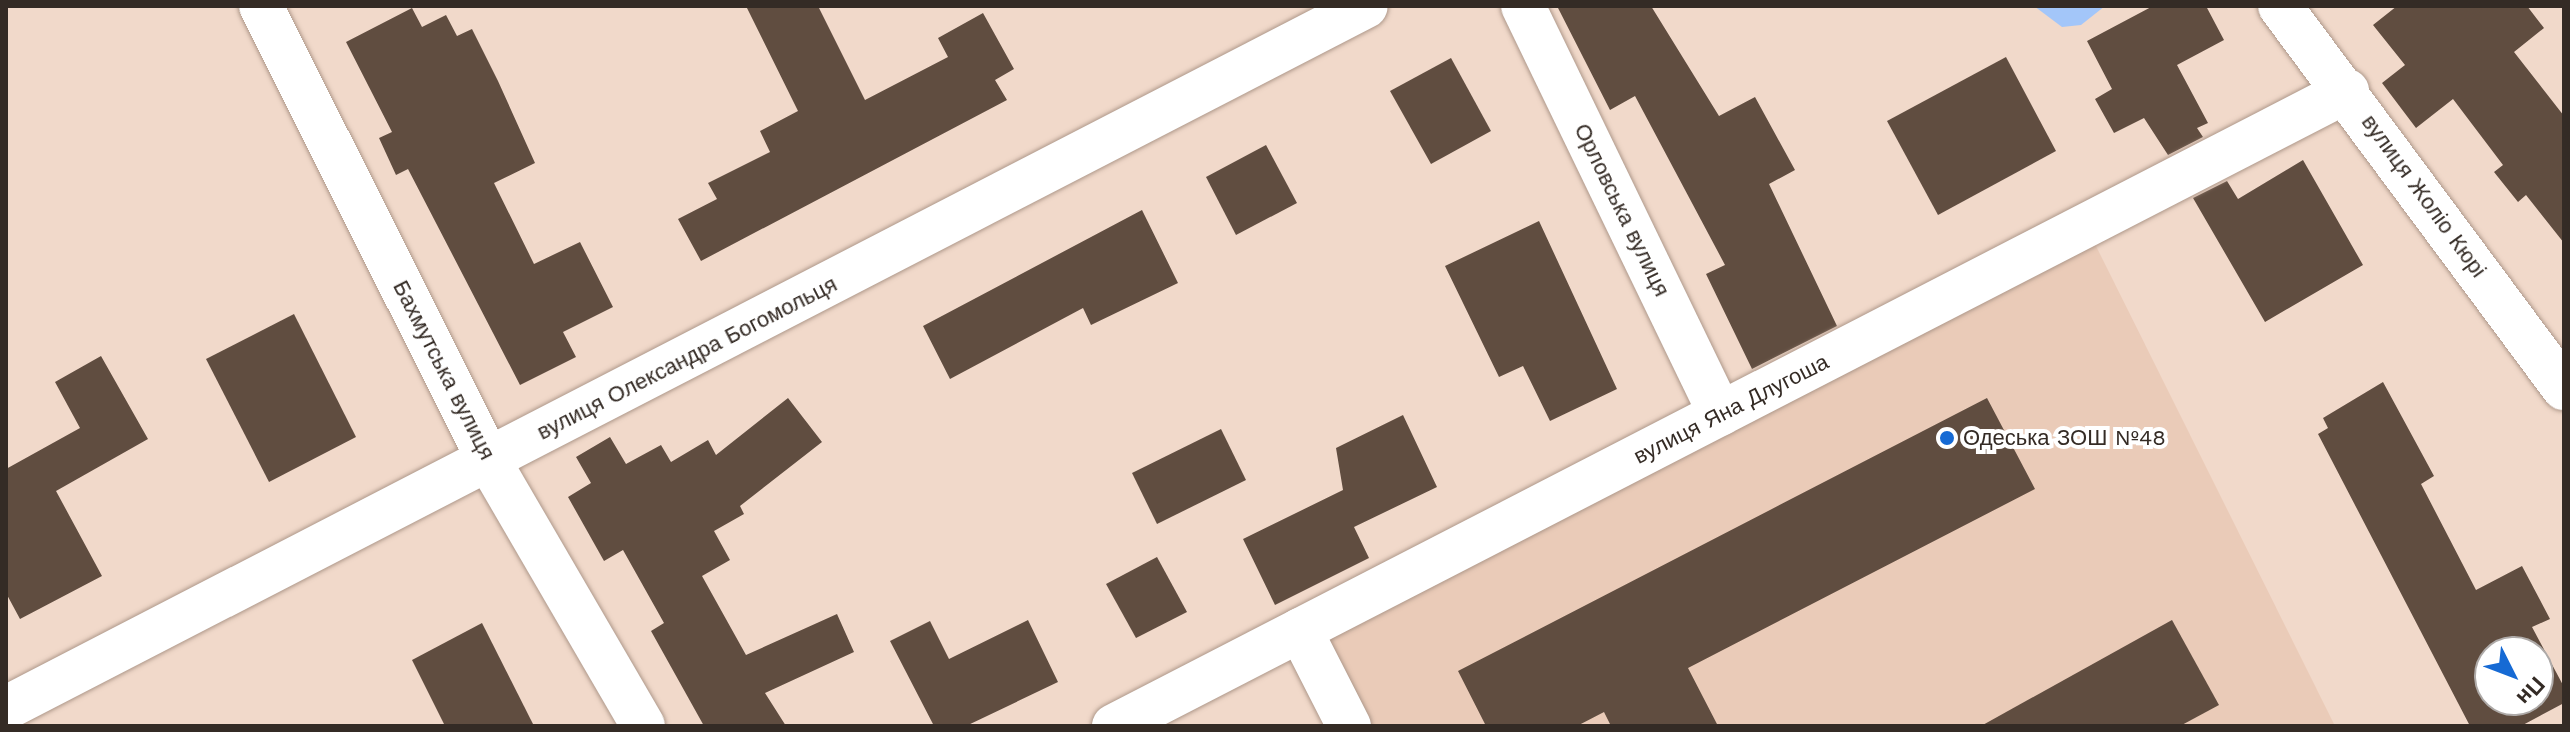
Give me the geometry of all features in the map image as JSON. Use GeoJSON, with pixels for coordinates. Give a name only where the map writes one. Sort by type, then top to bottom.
{"type":"FeatureCollection","features":[{"type":"Feature","properties":{"kind":"street","name":"вулиця Олександра Богомольця"},"geometry":{"type":"LineString","coordinates":[[6,708],[1366,6]]}},
{"type":"Feature","properties":{"kind":"street","name":"Орловська вулиця"},"geometry":{"type":"LineString","coordinates":[[1523,6],[1720,414]]}},
{"type":"Feature","properties":{"kind":"street","name":"вулиця Жоліо Кюрі"},"geometry":{"type":"LineString","coordinates":[[2280,6],[2347,91],[2564,388]]}},
{"type":"Feature","properties":{"kind":"street","name":"Бахмутська вулиця"},"geometry":{"type":"LineString","coordinates":[[263,7],[489,461],[643,726]]}},
{"type":"Feature","properties":{"kind":"street","name":"вулиця Яна Длугоша"},"geometry":{"type":"LineString","coordinates":[[1114,726],[2347,91]]}},
{"type":"Feature","properties":{"kind":"street"},"geometry":{"type":"LineString","coordinates":[[1300,630],[1349,726]]}},
{"type":"Feature","properties":{"kind":"shaded area","name":"Одеська ЗОШ №48"},"geometry":{"type":"Polygon","coordinates":[[[2093,240],[2335,726],[1355,726],[1310,636],[2093,240]]]}},
{"type":"Feature","properties":{"kind":"water"},"geometry":{"type":"Polygon","coordinates":[[[2034,6],[2105,6],[2081,25],[2062,27],[2034,6]]]}},
{"type":"Feature","properties":{"kind":"building"},"geometry":{"type":"Polygon","coordinates":[[[746,6],[818,6],[865,100],[948,57],[938,38],[983,13],[1014,69],[995,80],[1007,100],[701,261],[678,219],[717,199],[708,183],[770,152],[760,131],[798,111],[746,6]]]}},
{"type":"Feature","properties":{"kind":"building"},"geometry":{"type":"Polygon","coordinates":[[[1557,6],[1651,6],[1719,116],[1755,97],[1795,170],[1769,184],[1837,326],[1752,369],[1706,274],[1725,265],[1635,96],[1610,110],[1557,6]]]}},
{"type":"Feature","properties":{"kind":"building"},"geometry":{"type":"Polygon","coordinates":[[[2153,6],[2206,6],[2224,40],[2177,65],[2208,123],[2197,128],[2203,137],[2168,155],[2144,118],[2114,133],[2095,99],[2112,89],[2087,41],[2153,6]]]}},
{"type":"Feature","properties":{"kind":"building"},"geometry":{"type":"Polygon","coordinates":[[[2397,6],[2527,6],[2544,28],[2514,52],[2564,116],[2564,243],[2526,195],[2518,202],[2494,172],[2503,165],[2453,99],[2416,128],[2382,83],[2405,65],[2373,25],[2397,6]]]}},
{"type":"Feature","properties":{"kind":"building"},"geometry":{"type":"Polygon","coordinates":[[[412,8],[422,27],[446,15],[457,36],[472,29],[498,81],[535,163],[494,183],[534,264],[580,242],[613,307],[563,332],[576,357],[520,385],[408,169],[396,175],[379,138],[392,132],[346,42],[412,8]]]}},
{"type":"Feature","properties":{"kind":"building"},"geometry":{"type":"Polygon","coordinates":[[[2006,57],[2056,151],[1938,215],[1887,121],[2006,57]]]}},
{"type":"Feature","properties":{"kind":"building"},"geometry":{"type":"Polygon","coordinates":[[[1451,58],[1491,131],[1431,164],[1390,91],[1451,58]]]}},
{"type":"Feature","properties":{"kind":"building"},"geometry":{"type":"Polygon","coordinates":[[[1266,145],[1297,203],[1236,235],[1206,177],[1266,145]]]}},
{"type":"Feature","properties":{"kind":"building"},"geometry":{"type":"Polygon","coordinates":[[[2303,160],[2363,265],[2265,322],[2193,198],[2227,181],[2238,199],[2303,160]]]}},
{"type":"Feature","properties":{"kind":"building"},"geometry":{"type":"Polygon","coordinates":[[[1142,210],[1178,283],[1091,325],[1083,308],[950,379],[923,326],[1142,210]]]}},
{"type":"Feature","properties":{"kind":"building"},"geometry":{"type":"Polygon","coordinates":[[[1539,221],[1617,389],[1550,421],[1523,366],[1499,377],[1445,266],[1539,221]]]}},
{"type":"Feature","properties":{"kind":"building"},"geometry":{"type":"Polygon","coordinates":[[[294,314],[356,437],[269,482],[206,359],[294,314]]]}},
{"type":"Feature","properties":{"kind":"building"},"geometry":{"type":"Polygon","coordinates":[[[101,356],[148,439],[56,491],[102,576],[20,619],[6,593],[6,469],[80,428],[55,382],[101,356]]]}},
{"type":"Feature","properties":{"kind":"building"},"geometry":{"type":"Polygon","coordinates":[[[2383,382],[2434,476],[2421,484],[2476,590],[2522,566],[2550,619],[2532,627],[2537,636],[2474,636],[2474,716],[2540,716],[2521,726],[2470,726],[2318,434],[2328,428],[2323,418],[2383,382]]]}},
{"type":"Feature","properties":{"kind":"building"},"geometry":{"type":"Polygon","coordinates":[[[788,398],[822,442],[740,506],[744,514],[714,531],[730,560],[702,576],[746,655],[837,614],[854,652],[765,693],[786,726],[704,726],[651,631],[664,623],[623,550],[604,561],[568,497],[591,483],[576,457],[610,437],[626,464],[661,445],[671,462],[708,440],[716,455],[788,398]]]}},
{"type":"Feature","properties":{"kind":"building"},"geometry":{"type":"Polygon","coordinates":[[[1987,398],[2035,489],[1688,668],[1718,726],[1611,726],[1604,712],[1577,726],[1486,726],[1458,671],[1987,398]]]}},
{"type":"Feature","properties":{"kind":"building"},"geometry":{"type":"Polygon","coordinates":[[[1403,415],[1437,487],[1354,527],[1369,558],[1275,605],[1243,539],[1343,490],[1336,448],[1403,415]]]}},
{"type":"Feature","properties":{"kind":"building"},"geometry":{"type":"Polygon","coordinates":[[[1221,429],[1246,480],[1157,524],[1132,473],[1221,429]]]}},
{"type":"Feature","properties":{"kind":"building"},"geometry":{"type":"Polygon","coordinates":[[[1157,557],[1187,612],[1136,638],[1106,584],[1157,557]]]}},
{"type":"Feature","properties":{"kind":"building"},"geometry":{"type":"Polygon","coordinates":[[[1028,620],[1058,682],[966,726],[934,726],[890,641],[930,621],[949,659],[1028,620]]]}},
{"type":"Feature","properties":{"kind":"building"},"geometry":{"type":"Polygon","coordinates":[[[2172,620],[2219,705],[2180,726],[1981,726],[2172,620]]]}},
{"type":"Feature","properties":{"kind":"building"},"geometry":{"type":"Polygon","coordinates":[[[482,623],[534,726],[445,726],[412,660],[482,623]]]}},
{"type":"Feature","properties":{"kind":"building"},"geometry":{"type":"Polygon","coordinates":[[[2554,668],[2564,687],[2564,703],[2554,708],[2554,668]]]}},
{"type":"Feature","properties":{"kind":"place","name":"Одеська ЗОШ №48"},"geometry":{"type":"Point","coordinates":[1947,438]}}]}
